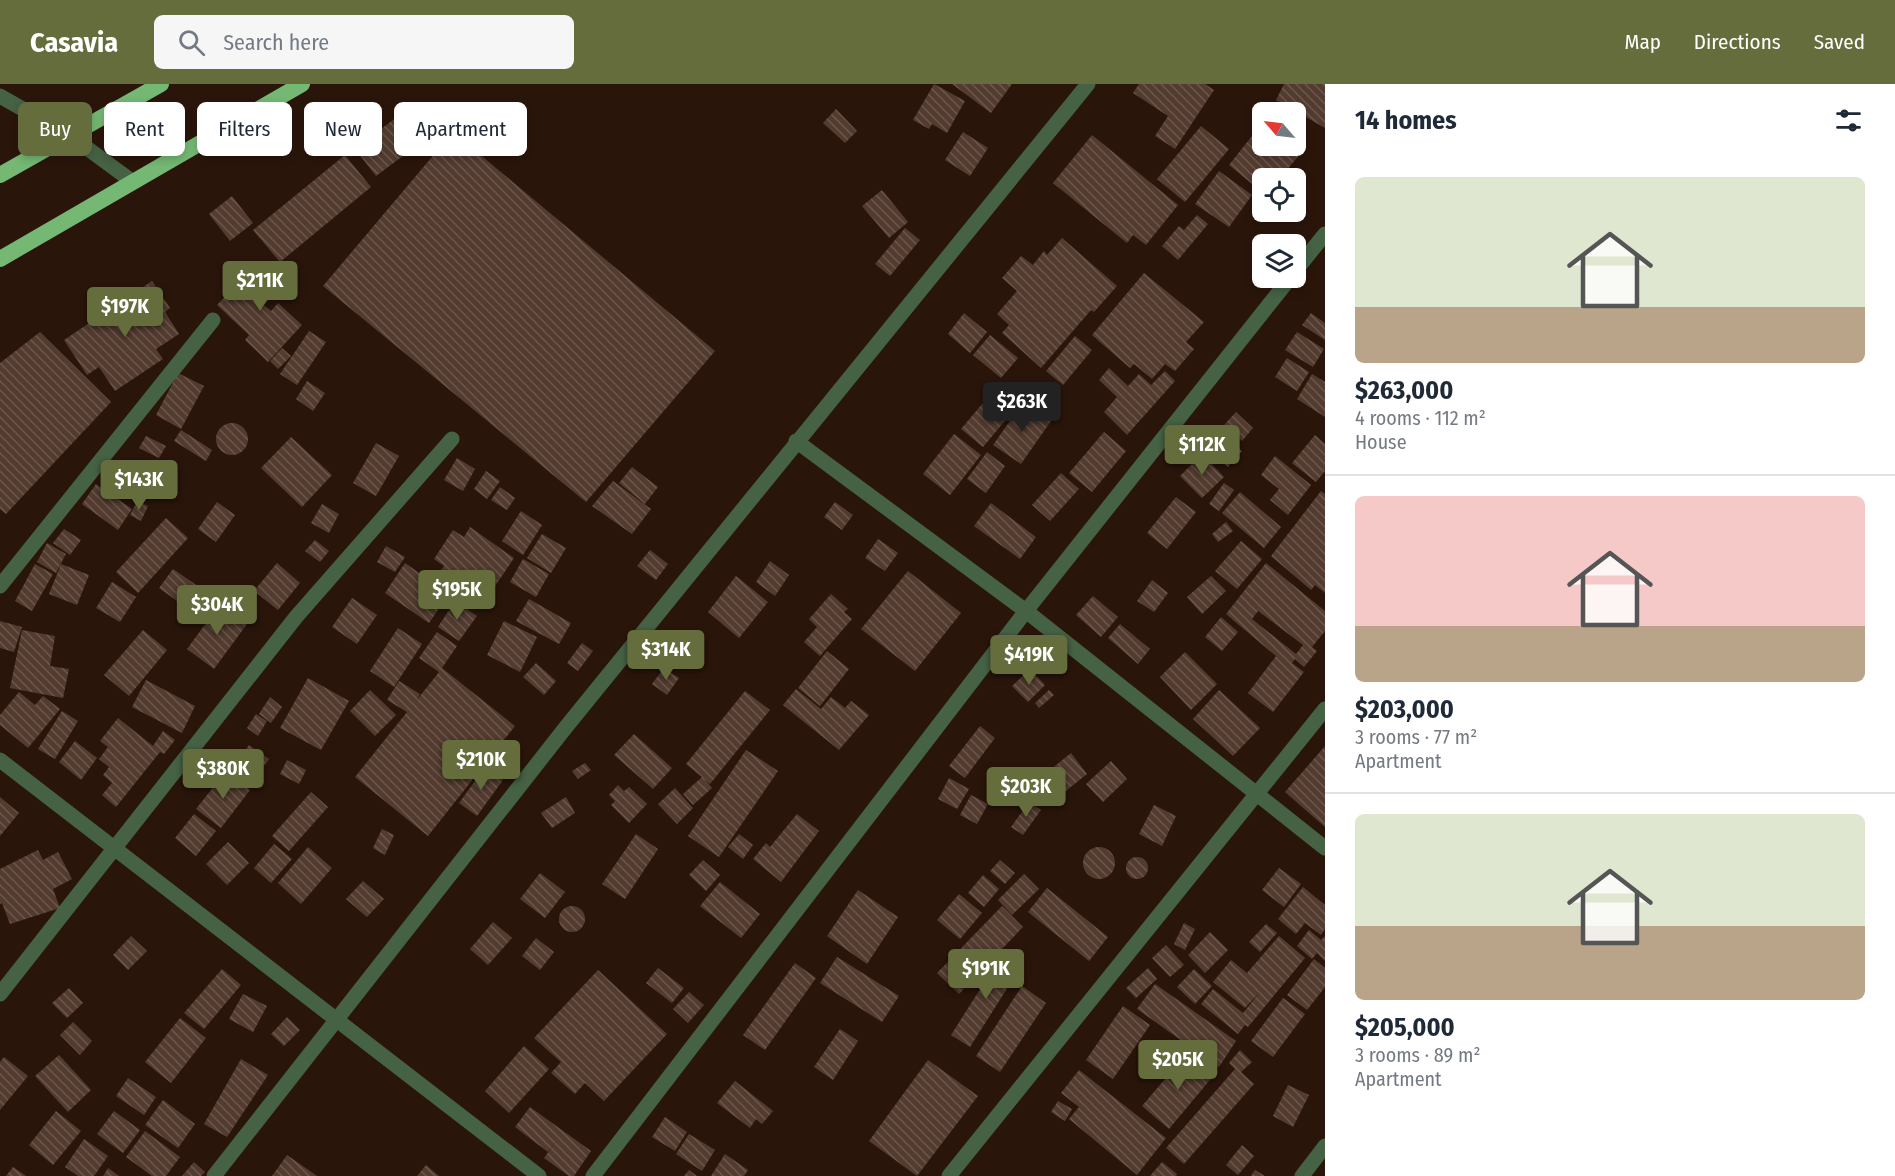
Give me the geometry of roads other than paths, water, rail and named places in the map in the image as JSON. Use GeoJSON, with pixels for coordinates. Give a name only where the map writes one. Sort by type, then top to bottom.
{"type":"FeatureCollection","features":[{"type":"Feature","properties":{"kind":"highway"},"geometry":{"type":"LineString","coordinates":[[92,125],[161,84]]}},
{"type":"Feature","properties":{"kind":"highway"},"geometry":{"type":"LineString","coordinates":[[0,259],[302,84]]}},
{"type":"Feature","properties":{"kind":"highway"},"geometry":{"type":"LineString","coordinates":[[0,176],[37,156]]}},
{"type":"Feature","properties":{"kind":"street"},"geometry":{"type":"LineString","coordinates":[[214,1176],[566,727],[1088,84]]}},
{"type":"Feature","properties":{"kind":"street"},"geometry":{"type":"LineString","coordinates":[[0,96],[18,106]]}},
{"type":"Feature","properties":{"kind":"street"},"geometry":{"type":"LineString","coordinates":[[92,152],[133,182]]}},
{"type":"Feature","properties":{"kind":"street"},"geometry":{"type":"LineString","coordinates":[[1306,258],[1325,234]]}},
{"type":"Feature","properties":{"kind":"street"},"geometry":{"type":"LineString","coordinates":[[593,1176],[1026,611],[1282,288]]}},
{"type":"Feature","properties":{"kind":"street"},"geometry":{"type":"LineString","coordinates":[[0,586],[213,320]]}},
{"type":"Feature","properties":{"kind":"street"},"geometry":{"type":"LineString","coordinates":[[0,994],[296,617],[452,439]]}},
{"type":"Feature","properties":{"kind":"street"},"geometry":{"type":"LineString","coordinates":[[796,441],[1026,611],[1325,848]]}},
{"type":"Feature","properties":{"kind":"street"},"geometry":{"type":"LineString","coordinates":[[949,1176],[1325,709]]}},
{"type":"Feature","properties":{"kind":"street"},"geometry":{"type":"LineString","coordinates":[[0,760],[539,1176]]}},
{"type":"Feature","properties":{"kind":"street"},"geometry":{"type":"LineString","coordinates":[[1302,1176],[1325,1146]]}}]}
